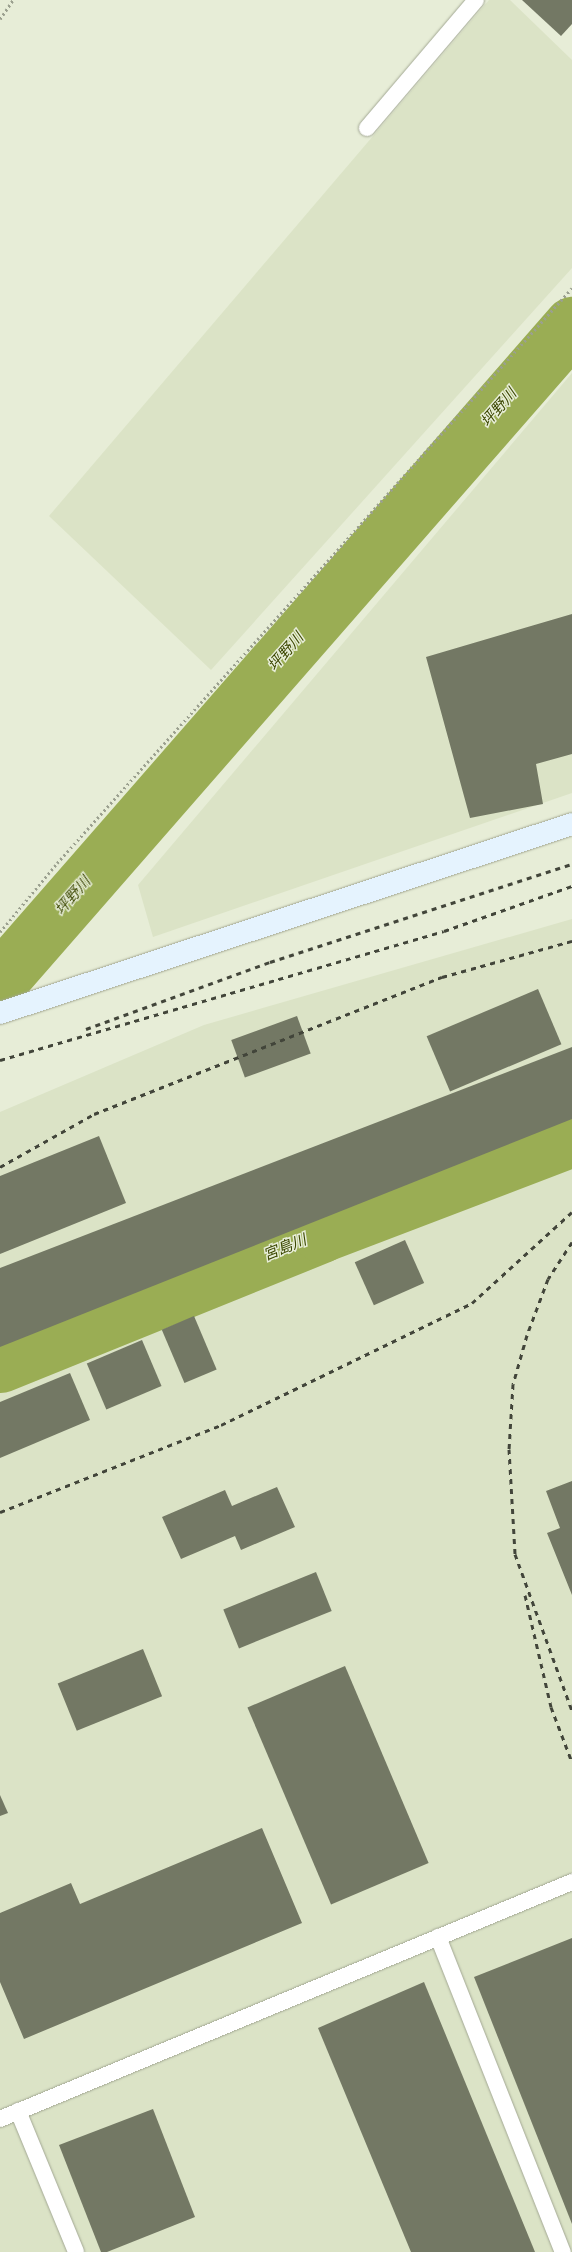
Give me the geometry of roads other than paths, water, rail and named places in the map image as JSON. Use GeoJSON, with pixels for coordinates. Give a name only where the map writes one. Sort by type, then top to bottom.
{"type":"FeatureCollection","features":[{"type":"Feature","properties":{"kind":"street"},"geometry":{"type":"LineString","coordinates":[[0,1013],[572,824]]}},
{"type":"Feature","properties":{"kind":"lane"},"geometry":{"type":"LineString","coordinates":[[367,128],[476,0]]}},
{"type":"Feature","properties":{"kind":"lane"},"geometry":{"type":"LineString","coordinates":[[0,2119],[572,1882]]}},
{"type":"Feature","properties":{"kind":"lane"},"geometry":{"type":"LineString","coordinates":[[438,1937],[563,2252]]}},
{"type":"Feature","properties":{"kind":"lane"},"geometry":{"type":"LineString","coordinates":[[18,2111],[76,2252]]}},
{"type":"Feature","properties":{"kind":"waterway","name":"坪野川"},"geometry":{"type":"LineString","coordinates":[[0,980],[572,325]]}},
{"type":"Feature","properties":{"kind":"waterway","name":"宮島川"},"geometry":{"type":"LineString","coordinates":[[0,1364],[321,1234],[572,1138]]}},
{"type":"Feature","properties":{"kind":"railway"},"geometry":{"type":"LineString","coordinates":[[86,1029],[270,962],[572,864]]}},
{"type":"Feature","properties":{"kind":"railway"},"geometry":{"type":"LineString","coordinates":[[0,1060],[444,931],[572,886]]}},
{"type":"Feature","properties":{"kind":"railway"},"geometry":{"type":"LineString","coordinates":[[0,1167],[94,1114],[442,977],[572,941]]}},
{"type":"Feature","properties":{"kind":"railway"},"geometry":{"type":"LineString","coordinates":[[0,1512],[221,1425],[472,1303],[572,1212]]}},
{"type":"Feature","properties":{"kind":"railway"},"geometry":{"type":"LineString","coordinates":[[572,1242],[548,1279],[527,1335],[513,1384],[509,1449],[515,1554],[572,1711]]}},
{"type":"Feature","properties":{"kind":"railway"},"geometry":{"type":"LineString","coordinates":[[525,1595],[551,1707],[572,1762]]}}]}
